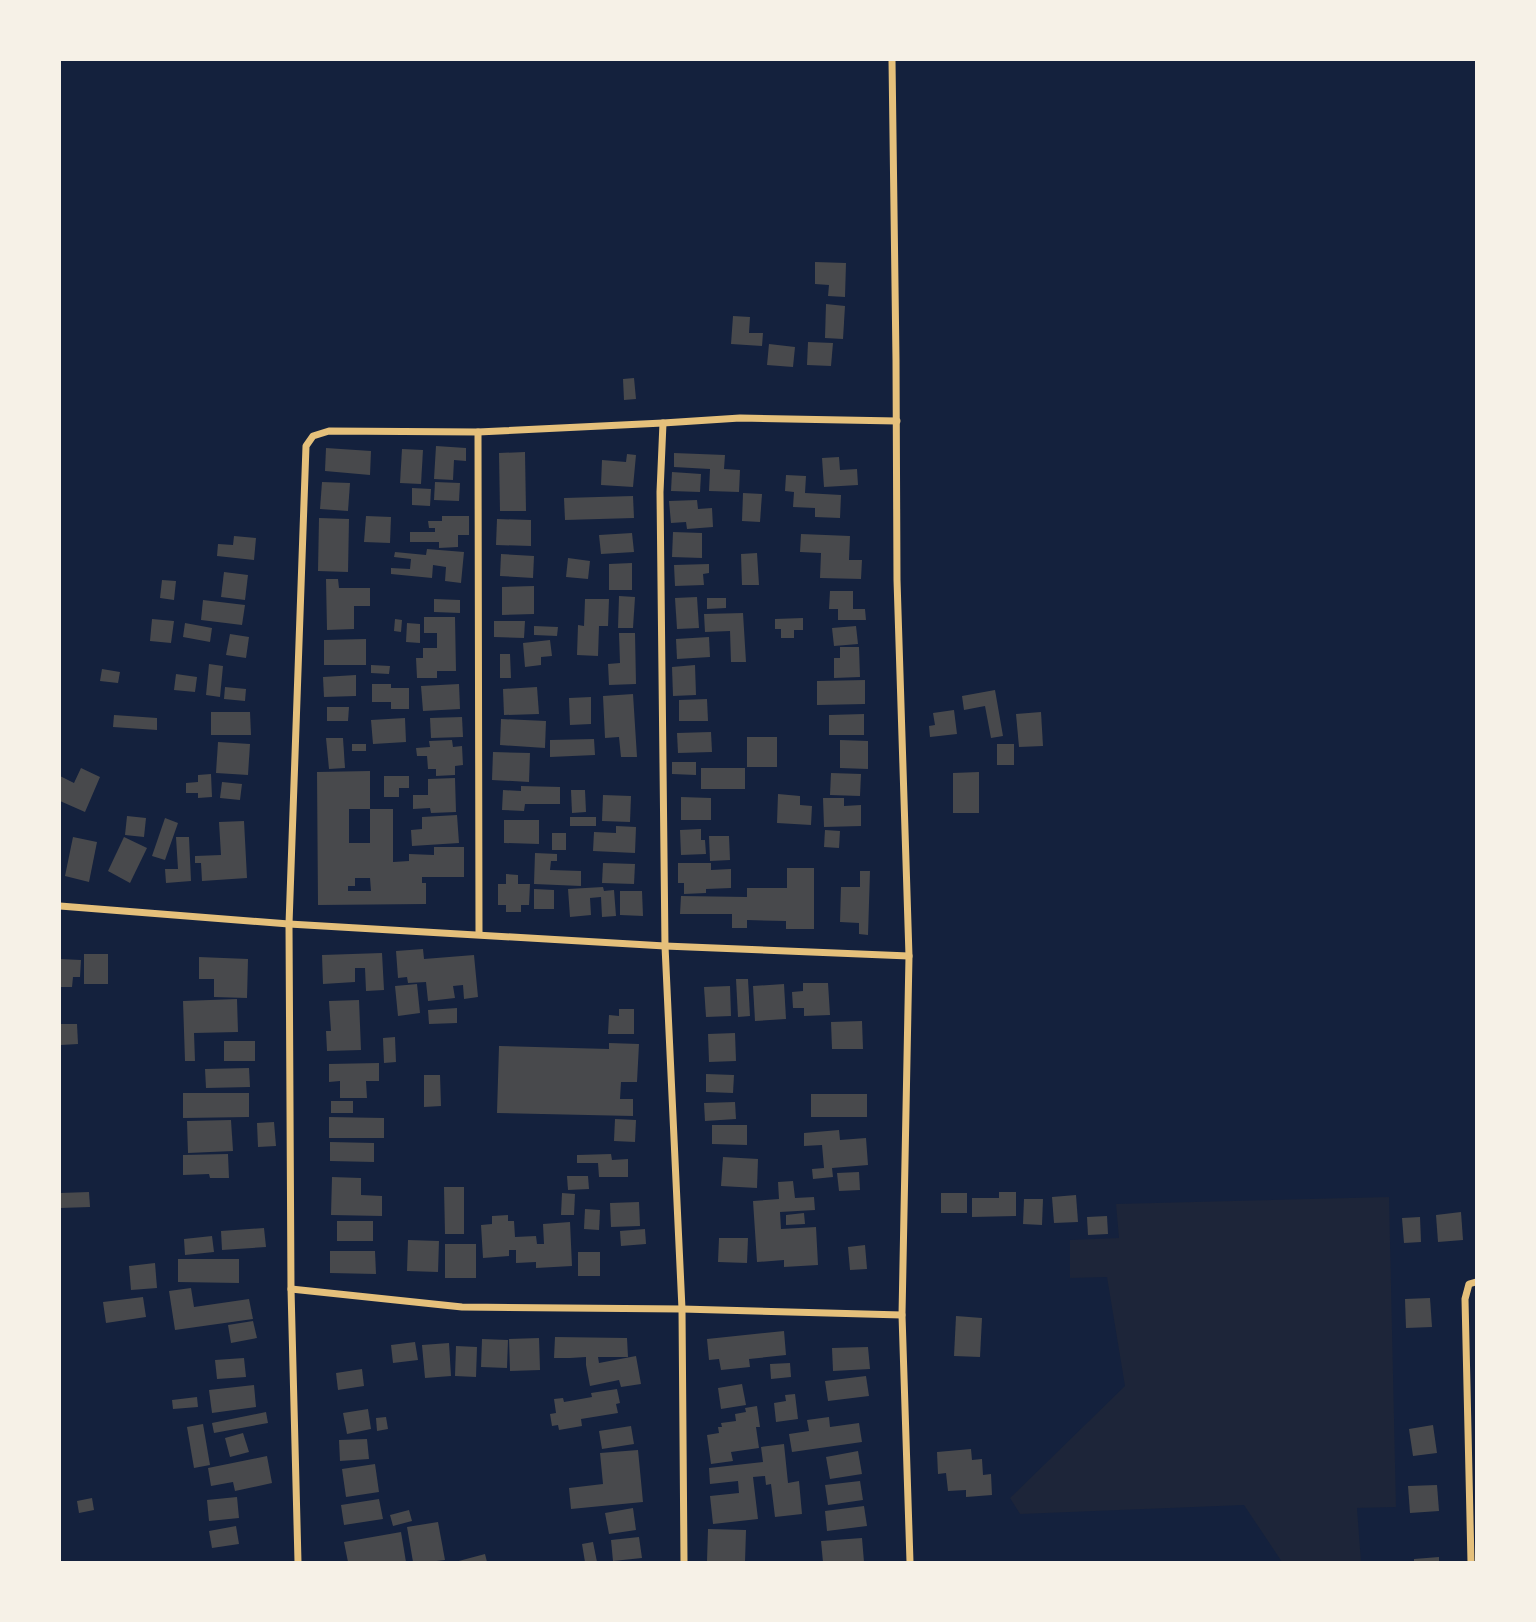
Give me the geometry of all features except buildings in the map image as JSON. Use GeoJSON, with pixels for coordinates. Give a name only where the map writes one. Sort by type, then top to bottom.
{"type":"FeatureCollection","features":[{"type":"Feature","properties":{"kind":"street"},"geometry":{"type":"LineString","coordinates":[[892,60],[897,580],[909,956],[902,1315],[910,1563]]}},
{"type":"Feature","properties":{"kind":"street"},"geometry":{"type":"LineString","coordinates":[[298,1563],[292,1289],[289,924],[306,446],[313,436],[329,431],[478,432],[740,418],[897,421]]}},
{"type":"Feature","properties":{"kind":"street"},"geometry":{"type":"LineString","coordinates":[[663,424],[660,492],[664,946],[682,1309],[684,1563]]}},
{"type":"Feature","properties":{"kind":"street"},"geometry":{"type":"LineString","coordinates":[[478,432],[479,934]]}},
{"type":"Feature","properties":{"kind":"street"},"geometry":{"type":"LineString","coordinates":[[60,906],[289,924],[664,946],[909,956]]}},
{"type":"Feature","properties":{"kind":"street"},"geometry":{"type":"LineString","coordinates":[[1471,1563],[1465,1299],[1469,1284],[1476,1282]]}},
{"type":"Feature","properties":{"kind":"street"},"geometry":{"type":"LineString","coordinates":[[292,1289],[462,1307],[902,1315]]}},
{"type":"Feature","properties":{"kind":"shaded area"},"geometry":{"type":"Polygon","coordinates":[[[1389,1197],[1396,1507],[1357,1508],[1361,1562],[1282,1562],[1244,1505],[1020,1514],[1010,1498],[1125,1386],[1107,1277],[1070,1278],[1070,1240],[1119,1238],[1116,1204],[1389,1197]]]}}]}
